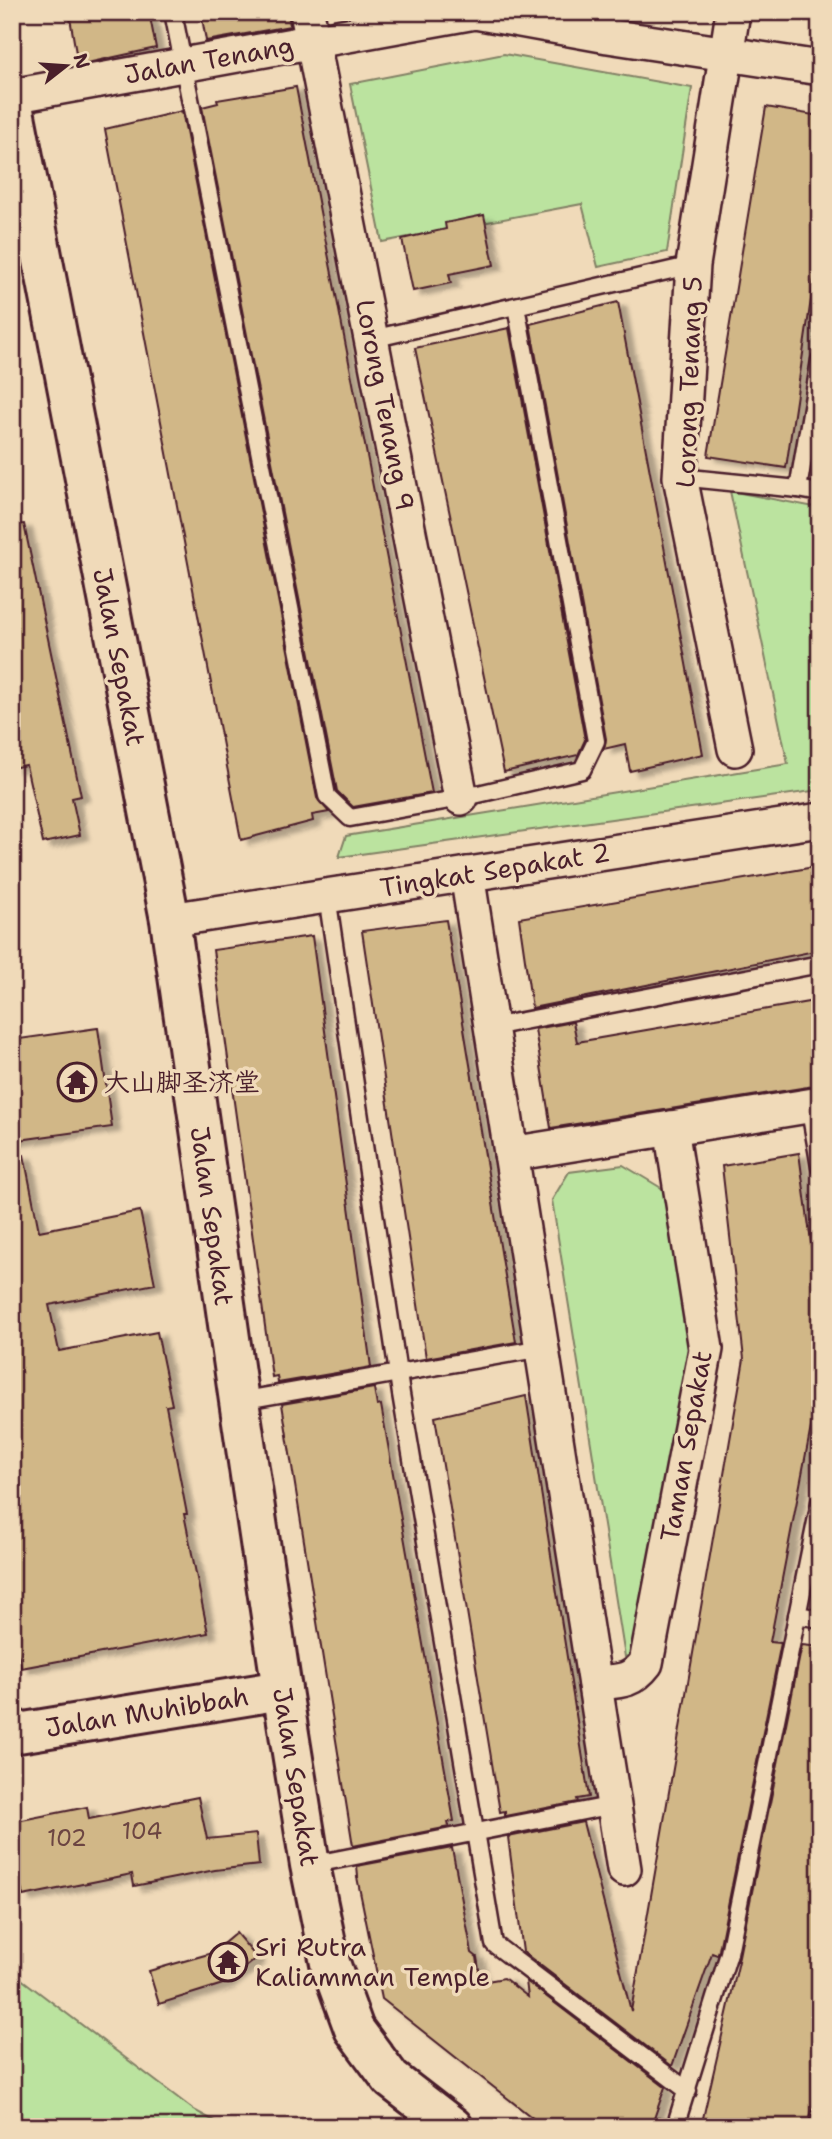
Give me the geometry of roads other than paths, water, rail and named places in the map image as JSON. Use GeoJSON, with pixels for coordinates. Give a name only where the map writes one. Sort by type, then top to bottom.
{"type":"FeatureCollection","features":[{"type":"Feature","properties":{"kind":"street","name":"Jalan Tenang"},"geometry":{"type":"LineString","coordinates":[[12,98],[183,65],[310,27],[475,12],[610,24],[726,54],[820,68]]}},
{"type":"Feature","properties":{"kind":"street","name":"Lorong Tenang 5"},"geometry":{"type":"LineString","coordinates":[[733,12],[693,265],[680,477],[735,749]]}},
{"type":"Feature","properties":{"kind":"street","name":"Lorong Tenang 9"},"geometry":{"type":"LineString","coordinates":[[310,27],[461,798]]}},
{"type":"Feature","properties":{"kind":"street","name":"Jalan Sepakat"},"geometry":{"type":"LineString","coordinates":[[12,98],[170,920],[282,1690],[310,1865],[330,1964],[355,2029],[391,2079],[453,2127]]}},
{"type":"Feature","properties":{"kind":"street","name":"Tingkat Sepakat 2"},"geometry":{"type":"LineString","coordinates":[[170,920],[820,820]]}},
{"type":"Feature","properties":{"kind":"street"},"geometry":{"type":"LineString","coordinates":[[467,874],[624,1869]]}},
{"type":"Feature","properties":{"kind":"street"},"geometry":{"type":"LineString","coordinates":[[511,1154],[815,1105]]}},
{"type":"Feature","properties":{"kind":"street","name":"Taman Sepakat"},"geometry":{"type":"LineString","coordinates":[[595,1683],[624,1681],[637,1675],[646,1663],[706,1349],[671,1128]]}},
{"type":"Feature","properties":{"kind":"street","name":"Jalan Muhibbah"},"geometry":{"type":"LineString","coordinates":[[12,1734],[282,1690]]}},
{"type":"Feature","properties":{"kind":"lane"},"geometry":{"type":"LineString","coordinates":[[173,12],[327,796],[350,818],[461,798],[582,770],[596,741],[516,306]]}},
{"type":"Feature","properties":{"kind":"lane"},"geometry":{"type":"LineString","coordinates":[[372,339],[693,265]]}},
{"type":"Feature","properties":{"kind":"lane"},"geometry":{"type":"LineString","coordinates":[[798,489],[820,360]]}},
{"type":"Feature","properties":{"kind":"lane"},"geometry":{"type":"LineString","coordinates":[[680,477],[820,493]]}},
{"type":"Feature","properties":{"kind":"lane"},"geometry":{"type":"LineString","coordinates":[[327,896],[398,1373],[494,1944],[688,2091]]}},
{"type":"Feature","properties":{"kind":"lane"},"geometry":{"type":"LineString","coordinates":[[491,1027],[820,964]]}},
{"type":"Feature","properties":{"kind":"lane"},"geometry":{"type":"LineString","coordinates":[[815,1105],[820,1167]]}},
{"type":"Feature","properties":{"kind":"lane"},"geometry":{"type":"LineString","coordinates":[[239,1401],[542,1348]]}},
{"type":"Feature","properties":{"kind":"lane"},"geometry":{"type":"LineString","coordinates":[[675,2127],[729,1953],[820,1502]]}},
{"type":"Feature","properties":{"kind":"lane"},"geometry":{"type":"LineString","coordinates":[[797,1615],[820,1619]]}},
{"type":"Feature","properties":{"kind":"lane"},"geometry":{"type":"LineString","coordinates":[[310,1865],[614,1805]]}},
{"type":"Feature","properties":{"kind":"place","name":"大山脚圣济堂"},"geometry":{"type":"Point","coordinates":[77,1082]}},
{"type":"Feature","properties":{"kind":"place","name":"Sri Rutra Kaliamman Temple"},"geometry":{"type":"Point","coordinates":[228,1962]}}]}
